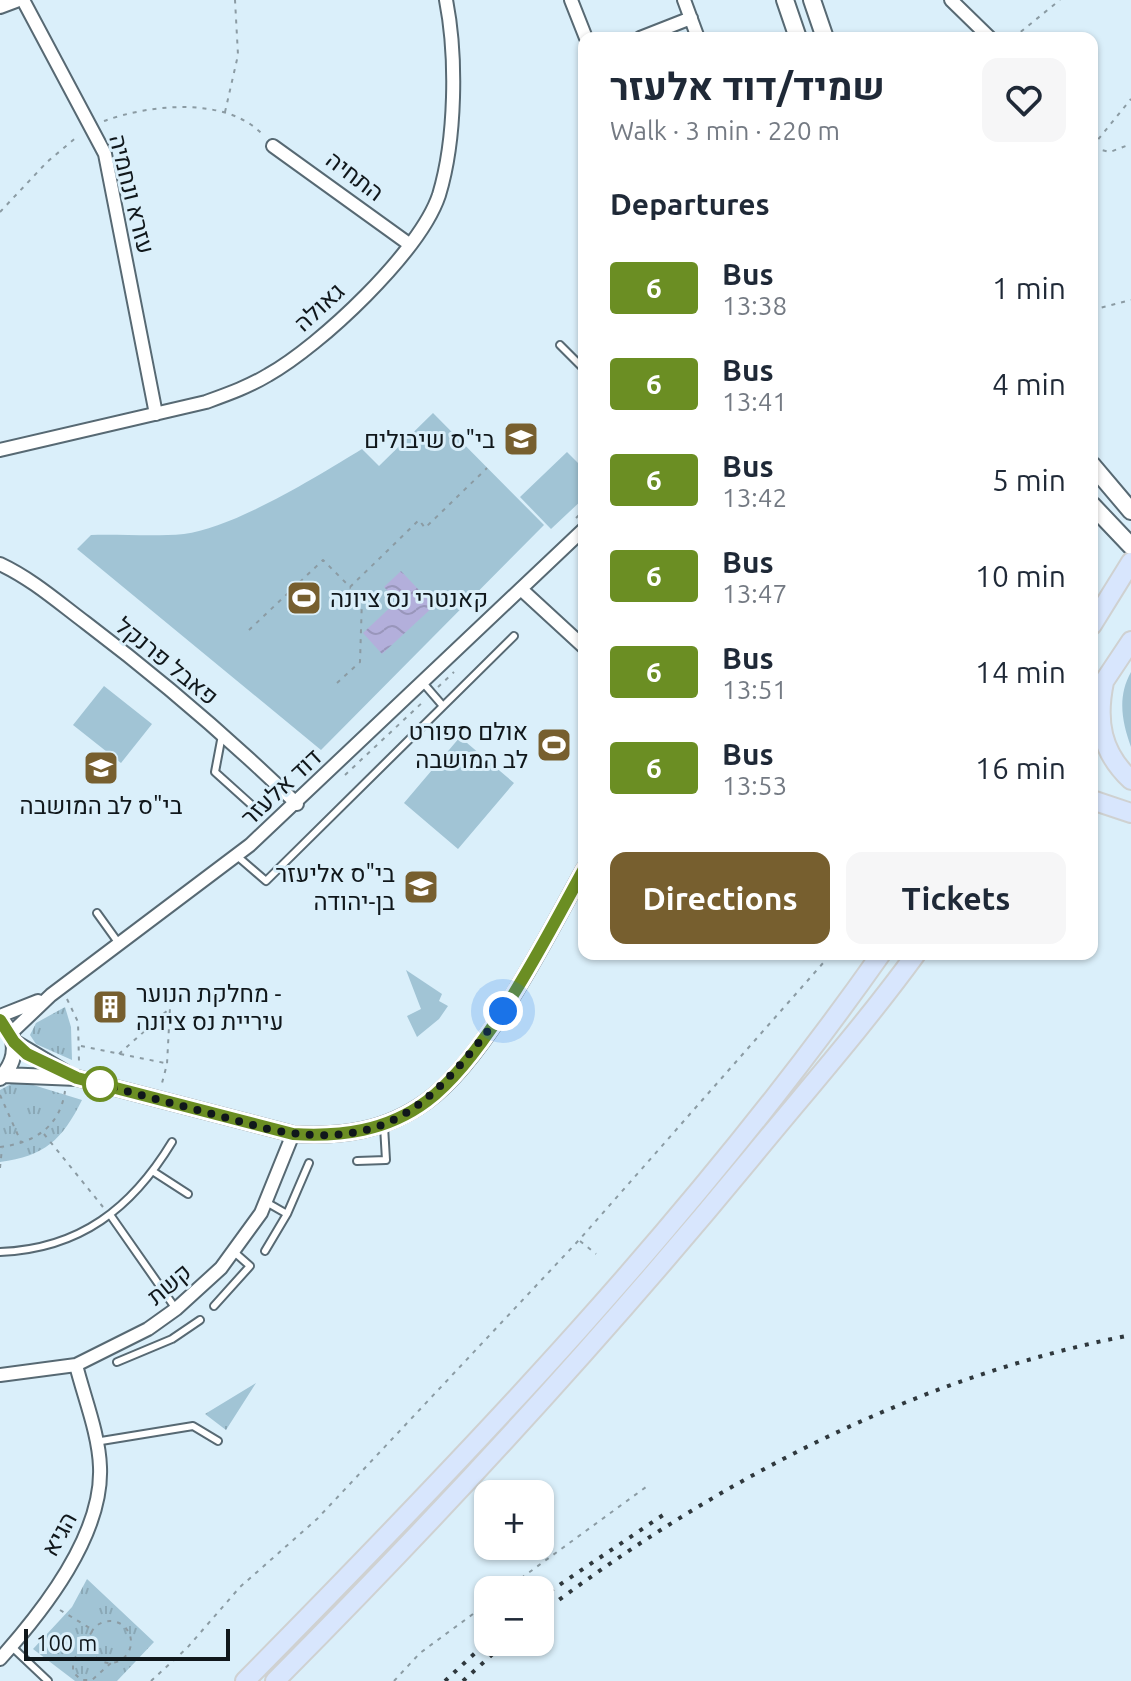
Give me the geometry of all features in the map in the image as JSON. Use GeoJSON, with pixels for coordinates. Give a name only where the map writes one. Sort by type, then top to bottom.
{"type":"FeatureCollection","features":[{"type":"Feature","properties":{"kind":"main road"},"geometry":{"type":"LineString","coordinates":[[785,0],[796,32]]}},
{"type":"Feature","properties":{"kind":"main road"},"geometry":{"type":"LineString","coordinates":[[812,0],[823,32]]}},
{"type":"Feature","properties":{"kind":"main road"},"geometry":{"type":"LineString","coordinates":[[1098,472],[1131,511]]}},
{"type":"Feature","properties":{"kind":"main road"},"geometry":{"type":"LineString","coordinates":[[1098,511],[1131,546]]}},
{"type":"Feature","properties":{"kind":"main road"},"geometry":{"type":"LineString","coordinates":[[1098,615],[1131,562]]}},
{"type":"Feature","properties":{"kind":"main road"},"geometry":{"type":"LineString","coordinates":[[1098,691],[1131,641]]}},
{"type":"Feature","properties":{"kind":"main road"},"geometry":{"type":"LineString","coordinates":[[1104,682],[1099,708],[1100,730],[1106,748],[1131,780]]}},
{"type":"Feature","properties":{"kind":"main road"},"geometry":{"type":"LineString","coordinates":[[1098,802],[1131,813]]}},
{"type":"Feature","properties":{"kind":"main road"},"geometry":{"type":"LineString","coordinates":[[865,976],[871,960]]}},
{"type":"Feature","properties":{"kind":"main road"},"geometry":{"type":"LineString","coordinates":[[245,1681],[412,1510],[558,1350],[719,1164],[877,960]]}},
{"type":"Feature","properties":{"kind":"main road"},"geometry":{"type":"LineString","coordinates":[[275,1681],[428,1525],[574,1365],[797,1105],[911,960]]}},
{"type":"Feature","properties":{"kind":"street"},"geometry":{"type":"LineString","coordinates":[[0,6],[16,0]]}},
{"type":"Feature","properties":{"kind":"street","name":"עזרא ונחמיה"},"geometry":{"type":"LineString","coordinates":[[23,0],[41,38],[92,126],[110,179],[156,414]]}},
{"type":"Feature","properties":{"kind":"street","name":"גאולה"},"geometry":{"type":"LineString","coordinates":[[0,450],[156,414],[239,390],[305,351],[377,283],[409,244],[438,196],[448,140],[453,34],[446,0]]}},
{"type":"Feature","properties":{"kind":"street"},"geometry":{"type":"LineString","coordinates":[[571,0],[584,32]]}},
{"type":"Feature","properties":{"kind":"street"},"geometry":{"type":"LineString","coordinates":[[684,0],[696,32]]}},
{"type":"Feature","properties":{"kind":"street"},"geometry":{"type":"LineString","coordinates":[[951,0],[984,32]]}},
{"type":"Feature","properties":{"kind":"street"},"geometry":{"type":"LineString","coordinates":[[655,32],[691,18]]}},
{"type":"Feature","properties":{"kind":"street","name":"התחיה"},"geometry":{"type":"LineString","coordinates":[[273,146],[409,244]]}},
{"type":"Feature","properties":{"kind":"street","name":"דוד אלעזר"},"geometry":{"type":"LineString","coordinates":[[0,1018],[56,991],[237,856],[297,804],[522,590],[578,526]]}},
{"type":"Feature","properties":{"kind":"street","name":"פאבל פרנקל"},"geometry":{"type":"LineString","coordinates":[[0,564],[24,575],[110,641],[222,735],[297,804]]}},
{"type":"Feature","properties":{"kind":"street"},"geometry":{"type":"LineString","coordinates":[[522,590],[578,641]]}},
{"type":"Feature","properties":{"kind":"street"},"geometry":{"type":"LineString","coordinates":[[12,1038],[14,1054],[2,1077],[72,1078],[293,1134],[346,1135],[384,1123],[428,1101],[457,1070],[503,1011],[578,880]]}},
{"type":"Feature","properties":{"kind":"street"},"geometry":{"type":"LineString","coordinates":[[551,929],[578,890]]}},
{"type":"Feature","properties":{"kind":"street","name":"דוד אלעזר"},"geometry":{"type":"LineString","coordinates":[[12,1038],[56,991]]}},
{"type":"Feature","properties":{"kind":"street"},"geometry":{"type":"LineString","coordinates":[[0,1018],[12,1038],[27,1054],[72,1078]]}},
{"type":"Feature","properties":{"kind":"street","name":"קשת"},"geometry":{"type":"LineString","coordinates":[[0,1375],[76,1365],[148,1329],[176,1309],[233,1251],[266,1202],[293,1134]]}},
{"type":"Feature","properties":{"kind":"street","name":"הגיא"},"geometry":{"type":"LineString","coordinates":[[0,1659],[45,1600],[85,1538],[96,1514],[100,1465],[76,1365]]}},
{"type":"Feature","properties":{"kind":"lane"},"geometry":{"type":"LineString","coordinates":[[560,345],[578,363]]}},
{"type":"Feature","properties":{"kind":"lane"},"geometry":{"type":"LineString","coordinates":[[237,856],[266,881],[514,636]]}},
{"type":"Feature","properties":{"kind":"lane"},"geometry":{"type":"LineString","coordinates":[[424,684],[443,706]]}},
{"type":"Feature","properties":{"kind":"lane"},"geometry":{"type":"LineString","coordinates":[[222,735],[215,772],[255,808]]}},
{"type":"Feature","properties":{"kind":"lane"},"geometry":{"type":"LineString","coordinates":[[97,913],[120,945]]}},
{"type":"Feature","properties":{"kind":"lane"},"geometry":{"type":"LineString","coordinates":[[357,1161],[386,1160],[384,1123]]}},
{"type":"Feature","properties":{"kind":"lane"},"geometry":{"type":"LineString","coordinates":[[0,1252],[49,1244],[111,1216],[154,1172],[172,1142]]}},
{"type":"Feature","properties":{"kind":"lane"},"geometry":{"type":"LineString","coordinates":[[265,1251],[287,1214],[309,1163]]}},
{"type":"Feature","properties":{"kind":"lane"},"geometry":{"type":"LineString","coordinates":[[154,1172],[188,1194]]}},
{"type":"Feature","properties":{"kind":"lane"},"geometry":{"type":"LineString","coordinates":[[266,1202],[287,1214]]}},
{"type":"Feature","properties":{"kind":"lane"},"geometry":{"type":"LineString","coordinates":[[111,1216],[176,1309]]}},
{"type":"Feature","properties":{"kind":"lane"},"geometry":{"type":"LineString","coordinates":[[214,1306],[250,1266],[233,1251]]}},
{"type":"Feature","properties":{"kind":"lane"},"geometry":{"type":"LineString","coordinates":[[117,1362],[157,1346],[200,1320]]}},
{"type":"Feature","properties":{"kind":"lane"},"geometry":{"type":"LineString","coordinates":[[148,1329],[157,1346]]}},
{"type":"Feature","properties":{"kind":"lane"},"geometry":{"type":"LineString","coordinates":[[95,1442],[193,1426],[218,1441]]}},
{"type":"Feature","properties":{"kind":"lane"},"geometry":{"type":"LineString","coordinates":[[11,1646],[48,1681]]}},
{"type":"Feature","properties":{"kind":"path"},"geometry":{"type":"LineString","coordinates":[[225,113],[238,55],[235,0]]}},
{"type":"Feature","properties":{"kind":"path"},"geometry":{"type":"LineString","coordinates":[[1020,32],[1060,0]]}},
{"type":"Feature","properties":{"kind":"path"},"geometry":{"type":"LineString","coordinates":[[1098,140],[1131,99]]}},
{"type":"Feature","properties":{"kind":"path"},"geometry":{"type":"LineString","coordinates":[[0,212],[47,162],[92,126],[153,110],[193,108],[225,113],[252,123],[273,146]]}},
{"type":"Feature","properties":{"kind":"path"},"geometry":{"type":"LineString","coordinates":[[1098,149],[1110,152],[1131,144]]}},
{"type":"Feature","properties":{"kind":"path"},"geometry":{"type":"LineString","coordinates":[[1098,308],[1131,300]]}},
{"type":"Feature","properties":{"kind":"path"},"geometry":{"type":"LineString","coordinates":[[350,587],[419,520],[425,528],[487,468]]}},
{"type":"Feature","properties":{"kind":"path"},"geometry":{"type":"LineString","coordinates":[[249,630],[323,560],[362,598],[360,662],[337,683]]}},
{"type":"Feature","properties":{"kind":"path"},"geometry":{"type":"LineString","coordinates":[[151,1681],[187,1648],[240,1587],[317,1519],[579,1240],[826,960]]}},
{"type":"Feature","properties":{"kind":"path"},"geometry":{"type":"LineString","coordinates":[[0,1168],[1,1147],[22,1143],[43,1133],[63,1106],[72,1078],[80,1046],[78,1022],[56,991]]}},
{"type":"Feature","properties":{"kind":"path"},"geometry":{"type":"LineString","coordinates":[[119,1054],[170,1008],[167,1064],[157,1099]]}},
{"type":"Feature","properties":{"kind":"path"},"geometry":{"type":"LineString","coordinates":[[80,1046],[167,1064]]}},
{"type":"Feature","properties":{"kind":"path"},"geometry":{"type":"LineString","coordinates":[[0,1095],[22,1143]]}},
{"type":"Feature","properties":{"kind":"path"},"geometry":{"type":"LineString","coordinates":[[43,1133],[111,1216]]}},
{"type":"Feature","properties":{"kind":"path"},"geometry":{"type":"LineString","coordinates":[[579,1240],[596,1254]]}},
{"type":"Feature","properties":{"kind":"path"},"geometry":{"type":"LineString","coordinates":[[524,1576],[646,1487]]}},
{"type":"Feature","properties":{"kind":"path"},"geometry":{"type":"LineString","coordinates":[[45,1600],[93,1630]]}},
{"type":"Feature","properties":{"kind":"path"},"geometry":{"type":"LineString","coordinates":[[394,1681],[420,1653],[474,1613]]}},
{"type":"Feature","properties":{"kind":"path"},"geometry":{"type":"LineString","coordinates":[[106,1622],[126,1629],[130,1637],[128,1652],[111,1663],[92,1680],[81,1680],[73,1672],[73,1661],[93,1630],[106,1622]]}},
{"type":"Feature","properties":{"kind":"path"},"geometry":{"type":"LineString","coordinates":[[93,1630],[91,1651],[97,1659],[111,1663]]}},
{"type":"Feature","properties":{"kind":"green space","name":"קאנטרי נס ציונה"},"geometry":{"type":"Polygon","coordinates":[[[433,413],[544,525],[321,750],[77,549],[91,535],[184,534],[227,522],[251,512],[362,449],[379,466],[433,413]]]}},
{"type":"Feature","properties":{"kind":"green space"},"geometry":{"type":"Polygon","coordinates":[[[567,452],[578,463],[578,504],[551,529],[520,497],[567,452]]]}},
{"type":"Feature","properties":{"kind":"green space"},"geometry":{"type":"Polygon","coordinates":[[[1131,672],[1131,747],[1122,700],[1131,672]]]}},
{"type":"Feature","properties":{"kind":"green space"},"geometry":{"type":"Polygon","coordinates":[[[104,686],[152,724],[121,763],[73,725],[104,686]]]}},
{"type":"Feature","properties":{"kind":"green space"},"geometry":{"type":"Polygon","coordinates":[[[460,737],[514,783],[458,849],[404,803],[460,737]]]}},
{"type":"Feature","properties":{"kind":"green space"},"geometry":{"type":"Polygon","coordinates":[[[406,970],[442,994],[439,1001],[448,1006],[439,1019],[417,1037],[407,1016],[421,1009],[406,970]]]}},
{"type":"Feature","properties":{"kind":"green space"},"geometry":{"type":"Polygon","coordinates":[[[65,1007],[71,1027],[72,1060],[36,1044],[30,1035],[36,1023],[65,1007]]]}},
{"type":"Feature","properties":{"kind":"green space"},"geometry":{"type":"Polygon","coordinates":[[[11,1084],[30,1084],[82,1100],[67,1126],[50,1144],[29,1155],[0,1162],[0,1090],[11,1084]]]}},
{"type":"Feature","properties":{"kind":"green space"},"geometry":{"type":"Polygon","coordinates":[[[256,1383],[226,1430],[205,1414],[256,1383]]]}},
{"type":"Feature","properties":{"kind":"green space"},"geometry":{"type":"Polygon","coordinates":[[[87,1579],[154,1642],[117,1681],[75,1681],[33,1649],[72,1607],[87,1579]]]}},
{"type":"Feature","properties":{"kind":"water"},"geometry":{"type":"Polygon","coordinates":[[[401,571],[434,606],[382,654],[363,633],[397,601],[384,587],[401,571]]]}},
{"type":"Feature","properties":{"kind":"railway"},"geometry":{"type":"LineString","coordinates":[[554,1604],[677,1520],[747,1478],[820,1440],[971,1378],[1050,1354],[1131,1335]]}},
{"type":"Feature","properties":{"kind":"railway"},"geometry":{"type":"LineString","coordinates":[[554,1589],[666,1513]]}},
{"type":"Feature","properties":{"kind":"railway"},"geometry":{"type":"LineString","coordinates":[[445,1681],[474,1654]]}},
{"type":"Feature","properties":{"kind":"railway"},"geometry":{"type":"LineString","coordinates":[[463,1681],[491,1656]]}},
{"type":"Feature","properties":{"kind":"bus line","name":"6"},"geometry":{"type":"LineString","coordinates":[[0,1020],[14,1042],[27,1054],[77,1078],[293,1134],[326,1136],[365,1131],[428,1101],[457,1070],[503,1011],[578,880]]}},
{"type":"Feature","properties":{"kind":"place","name":"בי\"ס שיבולים"},"geometry":{"type":"Point","coordinates":[521,439]}},
{"type":"Feature","properties":{"kind":"place","name":"קאנטרי נס ציונה"},"geometry":{"type":"Point","coordinates":[304,598]}},
{"type":"Feature","properties":{"kind":"place","name":"אולם ספורט לב המושבה"},"geometry":{"type":"Point","coordinates":[554,745]}},
{"type":"Feature","properties":{"kind":"place","name":"בי\"ס לב המושבה"},"geometry":{"type":"Point","coordinates":[101,768]}},
{"type":"Feature","properties":{"kind":"place","name":"בי\"ס אליעזר בן-יהודה"},"geometry":{"type":"Point","coordinates":[421,887]}},
{"type":"Feature","properties":{"kind":"place","name":"מחלקת הנוער - עיריית נס ציונה"},"geometry":{"type":"Point","coordinates":[110,1007]}},
{"type":"Feature","properties":{"kind":"route"},"geometry":{"type":"LineString","coordinates":[[100,1084],[268,1129],[293,1134],[346,1135],[365,1131],[404,1115],[428,1101],[457,1070],[503,1011]]}}]}
